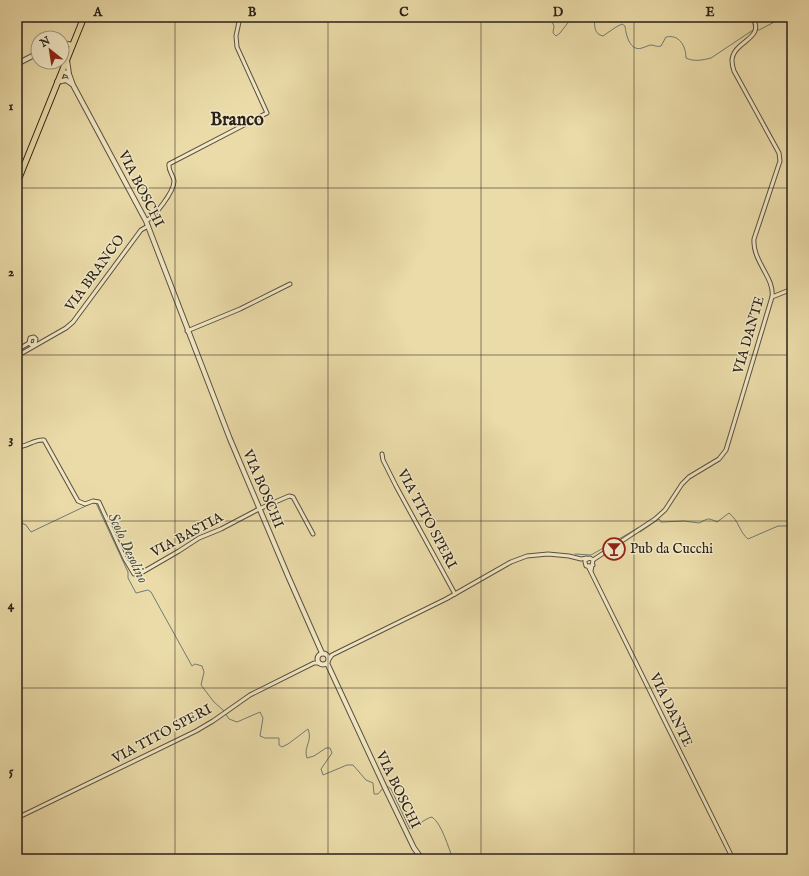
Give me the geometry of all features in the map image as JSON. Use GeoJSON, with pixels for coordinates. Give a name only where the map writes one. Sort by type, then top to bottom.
{"type":"FeatureCollection","features":[{"type":"Feature","properties":{"kind":"main road"},"geometry":{"type":"LineString","coordinates":[[70,52],[84,17]]}},
{"type":"Feature","properties":{"kind":"main road"},"geometry":{"type":"LineString","coordinates":[[17,183],[62,71]]}},
{"type":"Feature","properties":{"kind":"street","name":"VIA BRANCO"},"geometry":{"type":"LineString","coordinates":[[17,356],[66,328],[73,322],[170,195],[174,183],[169,171],[169,164],[267,113],[237,47],[236,36],[240,17]]}},
{"type":"Feature","properties":{"kind":"street","name":"VIA DANTE"},"geometry":{"type":"LineString","coordinates":[[593,560],[655,519],[665,510],[682,484],[689,477],[719,459],[726,450],[772,297],[773,293],[770,282],[753,247],[780,161],[779,153],[734,71],[732,62],[737,48],[755,30],[752,17]]}},
{"type":"Feature","properties":{"kind":"street"},"geometry":{"type":"LineString","coordinates":[[17,64],[30,58]]}},
{"type":"Feature","properties":{"kind":"street","name":"VIA BOSCHI"},"geometry":{"type":"LineString","coordinates":[[68,70],[73,84],[147,224],[187,331],[230,439],[259,508],[327,655]]}},
{"type":"Feature","properties":{"kind":"street"},"geometry":{"type":"LineString","coordinates":[[62,71],[68,74]]}},
{"type":"Feature","properties":{"kind":"street","name":"VIA BOSCHI"},"geometry":{"type":"LineString","coordinates":[[62,71],[73,84]]}},
{"type":"Feature","properties":{"kind":"street"},"geometry":{"type":"LineString","coordinates":[[57,82],[64,80],[69,81]]}},
{"type":"Feature","properties":{"kind":"street"},"geometry":{"type":"LineString","coordinates":[[187,331],[290,284]]}},
{"type":"Feature","properties":{"kind":"street"},"geometry":{"type":"LineString","coordinates":[[772,297],[792,289]]}},
{"type":"Feature","properties":{"kind":"street"},"geometry":{"type":"LineString","coordinates":[[17,350],[29,343]]}},
{"type":"Feature","properties":{"kind":"street","name":"VIA BASTIA"},"geometry":{"type":"LineString","coordinates":[[17,447],[44,440],[78,501],[85,504],[93,500],[99,502],[125,560],[134,574],[141,573],[199,538],[221,529],[259,508]]}},
{"type":"Feature","properties":{"kind":"street","name":"VIA TITO SPERI"},"geometry":{"type":"LineString","coordinates":[[382,454],[383,460],[396,486],[455,594]]}},
{"type":"Feature","properties":{"kind":"street"},"geometry":{"type":"LineString","coordinates":[[259,508],[284,497],[293,497],[313,534]]}},
{"type":"Feature","properties":{"kind":"street"},"geometry":{"type":"LineString","coordinates":[[327,655],[327,663],[320,663],[318,658],[319,655],[327,655],[455,594],[497,569],[527,556],[548,554],[581,559],[590,558],[593,560],[591,571]]}},
{"type":"Feature","properties":{"kind":"street"},"geometry":{"type":"LineString","coordinates":[[586,565],[585,561],[587,558]]}},
{"type":"Feature","properties":{"kind":"street"},"geometry":{"type":"LineString","coordinates":[[581,559],[586,565]]}},
{"type":"Feature","properties":{"kind":"street"},"geometry":{"type":"LineString","coordinates":[[586,565],[593,565]]}},
{"type":"Feature","properties":{"kind":"street","name":"VIA DANTE"},"geometry":{"type":"LineString","coordinates":[[586,565],[591,571],[733,859]]}},
{"type":"Feature","properties":{"kind":"street","name":"VIA TITO SPERI"},"geometry":{"type":"LineString","coordinates":[[17,818],[196,731],[250,695],[314,663],[318,658]]}},
{"type":"Feature","properties":{"kind":"street","name":"VIA TITO SPERI"},"geometry":{"type":"LineString","coordinates":[[314,663],[320,663]]}},
{"type":"Feature","properties":{"kind":"street","name":"VIA BOSCHI"},"geometry":{"type":"LineString","coordinates":[[327,663],[414,848],[422,859]]}},
{"type":"Feature","properties":{"kind":"waterway"},"geometry":{"type":"LineString","coordinates":[[515,17],[520,17]]}},
{"type":"Feature","properties":{"kind":"waterway"},"geometry":{"type":"LineString","coordinates":[[550,17],[554,26],[553,33],[556,36],[570,20],[583,20],[589,17]]}},
{"type":"Feature","properties":{"kind":"waterway"},"geometry":{"type":"LineString","coordinates":[[591,17],[594,19],[596,32],[603,36],[622,24],[625,26],[629,42],[634,48],[638,49],[651,45],[661,46],[666,37],[675,37],[683,45],[686,58],[695,60],[711,58],[753,30]]}},
{"type":"Feature","properties":{"kind":"waterway"},"geometry":{"type":"LineString","coordinates":[[756,30],[759,30],[784,17]]}},
{"type":"Feature","properties":{"kind":"waterway","name":"Scolo Desolino"},"geometry":{"type":"LineString","coordinates":[[17,518],[18,521],[26,525],[31,532],[92,503]]}},
{"type":"Feature","properties":{"kind":"waterway","name":"Scolo Desolino"},"geometry":{"type":"LineString","coordinates":[[96,503],[128,572],[128,578],[136,593],[148,590],[151,592],[192,666],[195,664],[202,666],[204,672],[201,685],[229,719],[237,722],[260,712],[263,718],[260,736],[265,738],[279,738],[279,745],[282,747],[308,729],[309,737],[306,751],[307,758],[314,756],[326,748],[330,748],[332,753],[321,769],[323,775],[347,765],[353,765],[366,780],[373,783],[374,794],[378,794],[384,787]]}},
{"type":"Feature","properties":{"kind":"waterway"},"geometry":{"type":"LineString","coordinates":[[640,532],[659,519],[661,522],[684,521],[699,523],[709,519],[717,522],[729,513],[748,539],[778,526],[792,524]]}},
{"type":"Feature","properties":{"kind":"waterway"},"geometry":{"type":"LineString","coordinates":[[575,554],[591,555],[638,528]]}},
{"type":"Feature","properties":{"kind":"waterway","name":"Scolo Desolino"},"geometry":{"type":"LineString","coordinates":[[387,786],[391,789],[410,829],[416,827],[429,818],[432,817],[436,820],[442,830],[453,859]]}},
{"type":"Feature","properties":{"kind":"place","name":"Pub da Cucchi"},"geometry":{"type":"Point","coordinates":[614,549]}},
{"type":"Feature","properties":{"kind":"district","name":"Branco"},"geometry":{"type":"Point","coordinates":[237,120]}}]}
